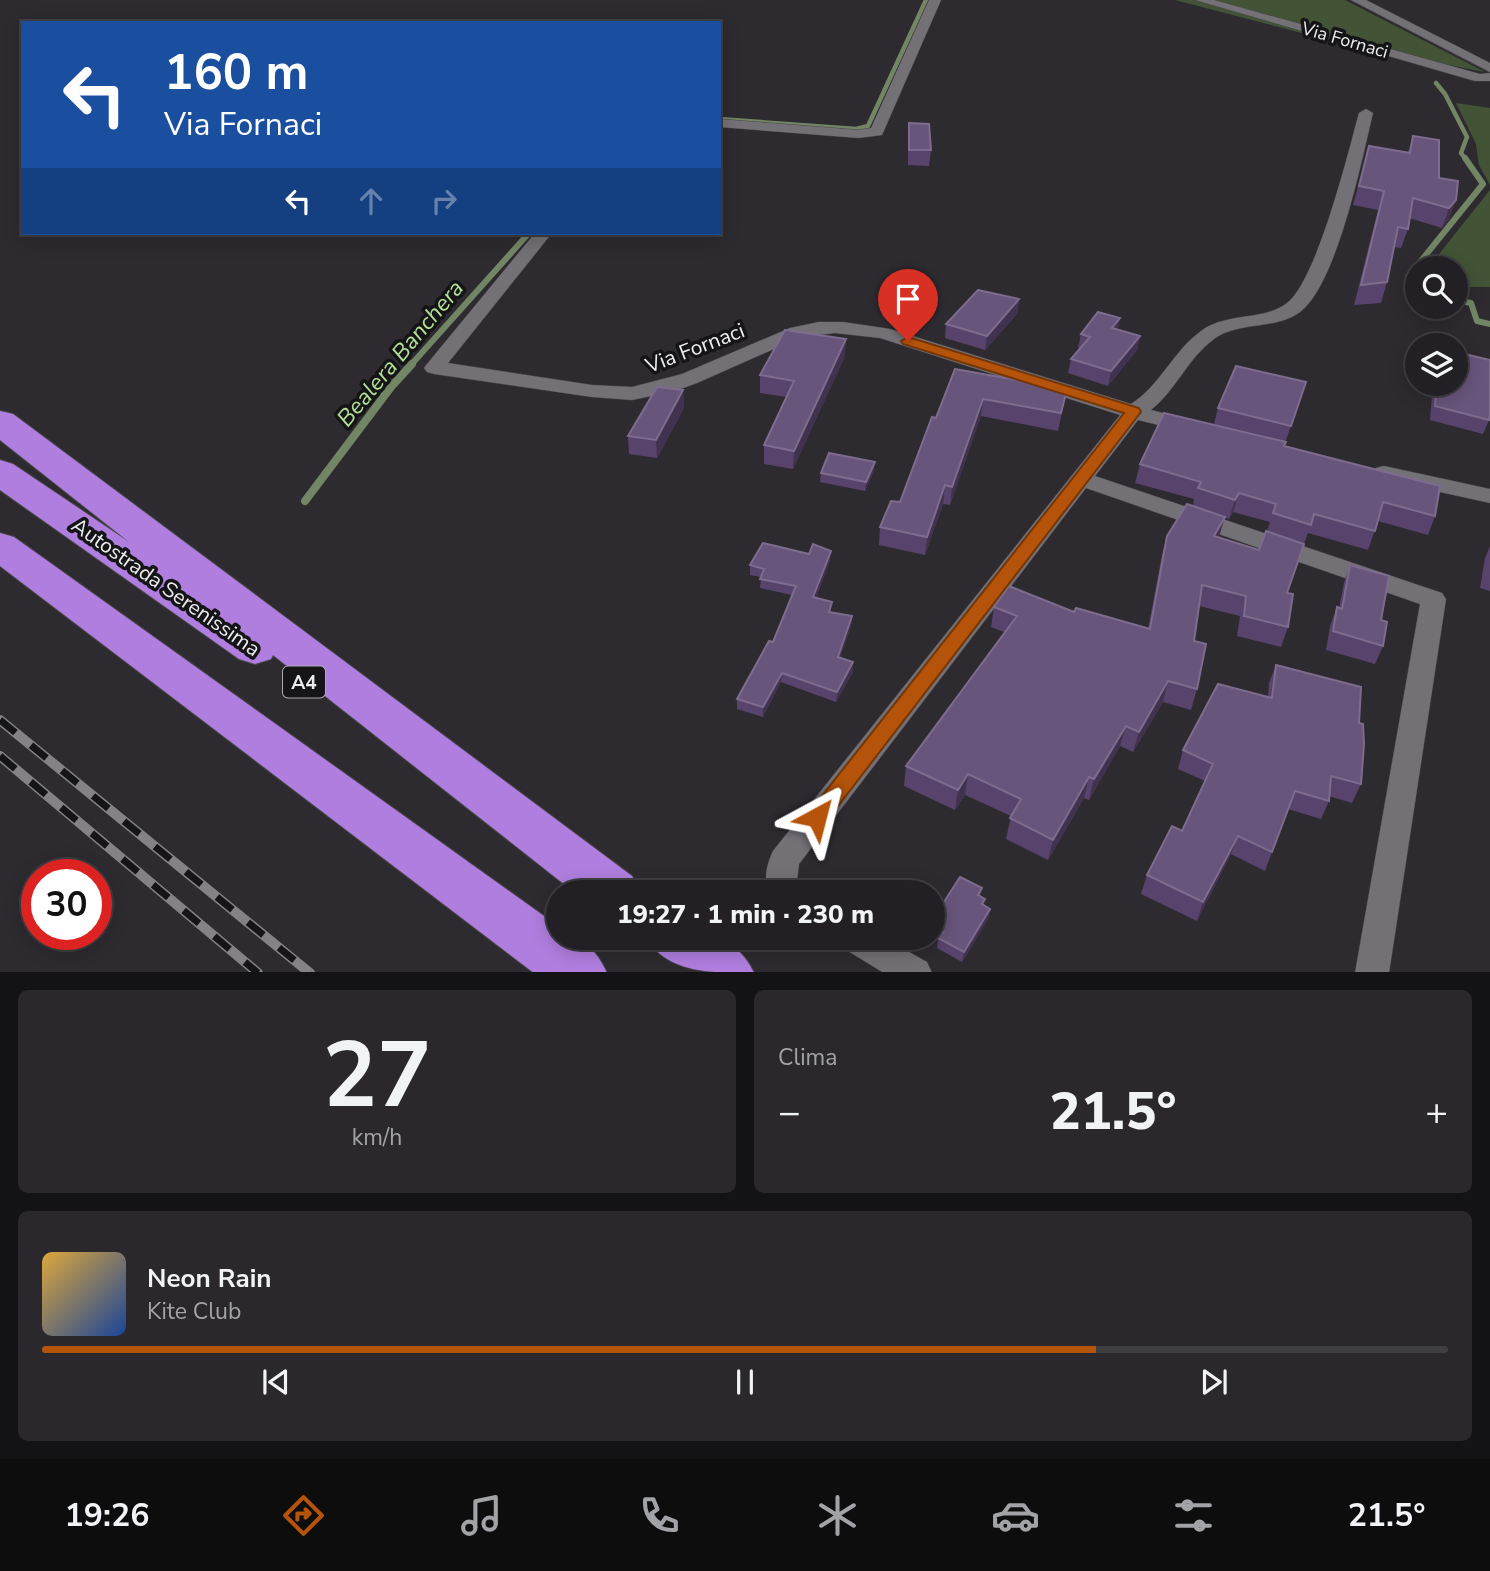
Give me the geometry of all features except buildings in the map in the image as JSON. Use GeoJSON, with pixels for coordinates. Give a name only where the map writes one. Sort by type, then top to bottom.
{"type":"FeatureCollection","features":[{"type":"Feature","properties":{"kind":"highway"},"geometry":{"type":"LineString","coordinates":[[0,422],[594,880]]}},
{"type":"Feature","properties":{"kind":"highway","name":"Autostrada Serenissima"},"geometry":{"type":"LineString","coordinates":[[0,472],[593,880]]}},
{"type":"Feature","properties":{"kind":"highway"},"geometry":{"type":"LineString","coordinates":[[0,546],[579,972]]}},
{"type":"Feature","properties":{"kind":"highway"},"geometry":{"type":"LineString","coordinates":[[692,950],[726,972]]}},
{"type":"Feature","properties":{"kind":"street"},"geometry":{"type":"LineString","coordinates":[[721,123],[859,134],[877,132],[935,0]]}},
{"type":"Feature","properties":{"kind":"street","name":"Via Fornaci"},"geometry":{"type":"LineString","coordinates":[[1201,0],[1480,78],[1490,77]]}},
{"type":"Feature","properties":{"kind":"street"},"geometry":{"type":"LineString","coordinates":[[1357,0],[1490,68]]}},
{"type":"Feature","properties":{"kind":"street"},"geometry":{"type":"LineString","coordinates":[[1454,49],[1490,58]]}},
{"type":"Feature","properties":{"kind":"street"},"geometry":{"type":"LineString","coordinates":[[781,880],[784,860],[1133,412],[1150,403],[1197,344],[1210,333],[1231,323],[1293,308],[1306,298],[1318,270],[1366,113]]}},
{"type":"Feature","properties":{"kind":"street","name":"Via Fornaci"},"geometry":{"type":"LineString","coordinates":[[542,235],[434,368],[489,373],[608,393],[644,392],[679,382],[793,333],[821,328],[851,328],[883,333],[1133,412]]}},
{"type":"Feature","properties":{"kind":"street"},"geometry":{"type":"LineString","coordinates":[[1133,412],[1208,431]]}},
{"type":"Feature","properties":{"kind":"street"},"geometry":{"type":"LineString","coordinates":[[1361,468],[1490,496]]}},
{"type":"Feature","properties":{"kind":"street"},"geometry":{"type":"LineString","coordinates":[[1082,479],[1433,599],[1372,972]]}},
{"type":"Feature","properties":{"kind":"street"},"geometry":{"type":"LineString","coordinates":[[876,950],[915,972]]}},
{"type":"Feature","properties":{"kind":"green space"},"geometry":{"type":"Polygon","coordinates":[[[1175,0],[1345,0],[1485,72],[1359,48],[1175,0]]]}},
{"type":"Feature","properties":{"kind":"green space"},"geometry":{"type":"Polygon","coordinates":[[[1456,103],[1490,108],[1490,185],[1479,165],[1476,144],[1456,103]]]}},
{"type":"Feature","properties":{"kind":"green space"},"geometry":{"type":"Polygon","coordinates":[[[1490,190],[1490,287],[1468,287],[1468,256],[1437,256],[1490,190]]]}},
{"type":"Feature","properties":{"kind":"waterway","name":"Bealera Banchera"},"geometry":{"type":"LineString","coordinates":[[721,119],[856,129],[868,126],[926,0]]}},
{"type":"Feature","properties":{"kind":"waterway"},"geometry":{"type":"LineString","coordinates":[[1436,83],[1445,94],[1467,137],[1461,153],[1466,160]]}},
{"type":"Feature","properties":{"kind":"waterway"},"geometry":{"type":"LineString","coordinates":[[1425,256],[1483,184],[1465,158]]}},
{"type":"Feature","properties":{"kind":"waterway","name":"Bealera Banchera"},"geometry":{"type":"LineString","coordinates":[[410,366],[527,235]]}},
{"type":"Feature","properties":{"kind":"waterway"},"geometry":{"type":"LineString","coordinates":[[1468,302],[1471,303],[1477,321],[1490,324]]}},
{"type":"Feature","properties":{"kind":"waterway","name":"Bealera Banchera"},"geometry":{"type":"LineString","coordinates":[[305,501],[391,387],[412,364]]}},
{"type":"Feature","properties":{"kind":"railway"},"geometry":{"type":"LineString","coordinates":[[0,720],[309,972]]}},
{"type":"Feature","properties":{"kind":"railway"},"geometry":{"type":"LineString","coordinates":[[0,756],[257,972]]}},
{"type":"Feature","properties":{"kind":"route"},"geometry":{"type":"LineString","coordinates":[[817,817],[1133,412],[908,341]]}}]}
